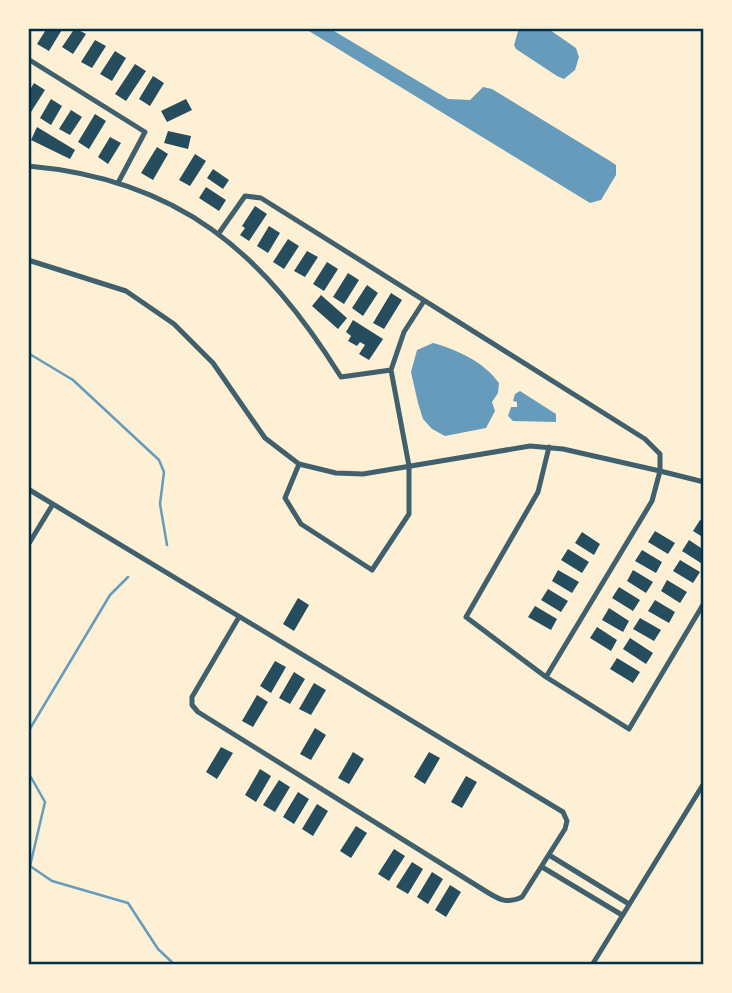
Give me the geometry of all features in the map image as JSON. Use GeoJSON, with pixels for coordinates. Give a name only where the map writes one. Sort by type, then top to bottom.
{"type":"FeatureCollection","features":[{"type":"Feature","properties":{"kind":"street"},"geometry":{"type":"LineString","coordinates":[[28,59],[145,132],[119,181]]}},
{"type":"Feature","properties":{"kind":"street"},"geometry":{"type":"LineString","coordinates":[[28,166],[69,169],[119,181],[167,202],[219,233],[261,268],[310,327],[341,377],[391,370]]}},
{"type":"Feature","properties":{"kind":"street"},"geometry":{"type":"LineString","coordinates":[[219,233],[245,196],[261,198],[654,445],[660,454],[660,471],[652,501],[546,677]]}},
{"type":"Feature","properties":{"kind":"street"},"geometry":{"type":"LineString","coordinates":[[28,260],[126,291],[174,324],[214,363],[265,438],[299,464],[336,473],[363,474],[513,447],[549,447],[703,482]]}},
{"type":"Feature","properties":{"kind":"street"},"geometry":{"type":"LineString","coordinates":[[299,464],[285,498],[301,524],[372,570],[410,514],[408,466],[391,370],[404,332],[424,301]]}},
{"type":"Feature","properties":{"kind":"street"},"geometry":{"type":"LineString","coordinates":[[549,447],[538,492],[466,617],[546,677],[629,729],[704,603]]}},
{"type":"Feature","properties":{"kind":"street"},"geometry":{"type":"LineString","coordinates":[[28,489],[563,812],[567,821],[565,829],[522,897],[512,902],[502,901],[198,712],[192,705],[192,697],[239,617]]}},
{"type":"Feature","properties":{"kind":"street"},"geometry":{"type":"LineString","coordinates":[[28,545],[53,504]]}},
{"type":"Feature","properties":{"kind":"street"},"geometry":{"type":"LineString","coordinates":[[592,965],[704,783]]}},
{"type":"Feature","properties":{"kind":"street"},"geometry":{"type":"LineString","coordinates":[[549,855],[629,904]]}},
{"type":"Feature","properties":{"kind":"street"},"geometry":{"type":"LineString","coordinates":[[542,867],[622,915]]}},
{"type":"Feature","properties":{"kind":"water"},"geometry":{"type":"Polygon","coordinates":[[[304,28],[329,28],[448,99],[470,100],[483,87],[492,89],[616,165],[616,175],[601,200],[590,203],[304,28]]]}},
{"type":"Feature","properties":{"kind":"water"},"geometry":{"type":"Polygon","coordinates":[[[519,28],[547,28],[576,48],[579,57],[575,70],[564,79],[516,49],[514,45],[519,28]]]}},
{"type":"Feature","properties":{"kind":"water"},"geometry":{"type":"Polygon","coordinates":[[[433,343],[470,358],[486,369],[499,383],[498,393],[492,402],[495,411],[486,428],[445,436],[432,429],[423,419],[411,372],[417,350],[433,343]]]}},
{"type":"Feature","properties":{"kind":"water"},"geometry":{"type":"Polygon","coordinates":[[[520,391],[556,414],[556,422],[513,421],[508,416],[511,407],[517,407],[517,402],[513,401],[515,394],[520,391]]]}},
{"type":"Feature","properties":{"kind":"building"},"geometry":{"type":"Polygon","coordinates":[[[47,28],[63,28],[49,51],[37,44],[47,28]]]}},
{"type":"Feature","properties":{"kind":"building"},"geometry":{"type":"Polygon","coordinates":[[[75,28],[86,34],[73,54],[62,47],[75,28]]]}},
{"type":"Feature","properties":{"kind":"building"},"geometry":{"type":"Polygon","coordinates":[[[95,40],[106,46],[92,68],[81,62],[95,40]]]}},
{"type":"Feature","properties":{"kind":"building"},"geometry":{"type":"Polygon","coordinates":[[[115,51],[126,58],[112,81],[100,74],[115,51]]]}},
{"type":"Feature","properties":{"kind":"building"},"geometry":{"type":"Polygon","coordinates":[[[135,64],[146,71],[126,101],[115,94],[135,64]]]}},
{"type":"Feature","properties":{"kind":"building"},"geometry":{"type":"Polygon","coordinates":[[[153,76],[164,83],[150,106],[139,99],[153,76]]]}},
{"type":"Feature","properties":{"kind":"building"},"geometry":{"type":"Polygon","coordinates":[[[34,83],[45,90],[31,112],[28,110],[28,93],[34,83]]]}},
{"type":"Feature","properties":{"kind":"building"},"geometry":{"type":"Polygon","coordinates":[[[51,99],[62,106],[51,125],[40,118],[51,99]]]}},
{"type":"Feature","properties":{"kind":"building"},"geometry":{"type":"Polygon","coordinates":[[[186,99],[192,110],[167,122],[161,111],[186,99]]]}},
{"type":"Feature","properties":{"kind":"building"},"geometry":{"type":"Polygon","coordinates":[[[71,110],[82,117],[70,135],[59,129],[71,110]]]}},
{"type":"Feature","properties":{"kind":"building"},"geometry":{"type":"Polygon","coordinates":[[[95,114],[106,121],[89,149],[78,142],[95,114]]]}},
{"type":"Feature","properties":{"kind":"building"},"geometry":{"type":"Polygon","coordinates":[[[37,127],[75,150],[70,159],[31,140],[37,127]]]}},
{"type":"Feature","properties":{"kind":"building"},"geometry":{"type":"Polygon","coordinates":[[[168,131],[191,136],[188,149],[164,143],[168,131]]]}},
{"type":"Feature","properties":{"kind":"building"},"geometry":{"type":"Polygon","coordinates":[[[110,137],[121,143],[108,164],[98,157],[110,137]]]}},
{"type":"Feature","properties":{"kind":"building"},"geometry":{"type":"Polygon","coordinates":[[[157,147],[168,154],[153,180],[141,173],[157,147]]]}},
{"type":"Feature","properties":{"kind":"building"},"geometry":{"type":"Polygon","coordinates":[[[195,154],[206,161],[190,186],[179,180],[195,154]]]}},
{"type":"Feature","properties":{"kind":"building"},"geometry":{"type":"Polygon","coordinates":[[[213,169],[229,180],[223,189],[207,178],[213,169]]]}},
{"type":"Feature","properties":{"kind":"building"},"geometry":{"type":"Polygon","coordinates":[[[206,187],[226,200],[219,211],[199,198],[206,187]]]}},
{"type":"Feature","properties":{"kind":"building"},"geometry":{"type":"Polygon","coordinates":[[[255,206],[267,214],[249,241],[240,235],[245,228],[242,226],[255,206]]]}},
{"type":"Feature","properties":{"kind":"building"},"geometry":{"type":"Polygon","coordinates":[[[269,226],[280,233],[268,253],[257,246],[269,226]]]}},
{"type":"Feature","properties":{"kind":"building"},"geometry":{"type":"Polygon","coordinates":[[[288,239],[299,246],[284,269],[273,262],[288,239]]]}},
{"type":"Feature","properties":{"kind":"building"},"geometry":{"type":"Polygon","coordinates":[[[307,251],[318,257],[305,277],[294,271],[307,251]]]}},
{"type":"Feature","properties":{"kind":"building"},"geometry":{"type":"Polygon","coordinates":[[[327,262],[338,269],[324,291],[313,284],[327,262]]]}},
{"type":"Feature","properties":{"kind":"building"},"geometry":{"type":"Polygon","coordinates":[[[348,273],[359,280],[344,304],[333,297],[348,273]]]}},
{"type":"Feature","properties":{"kind":"building"},"geometry":{"type":"Polygon","coordinates":[[[367,285],[378,293],[363,316],[352,308],[367,285]]]}},
{"type":"Feature","properties":{"kind":"building"},"geometry":{"type":"Polygon","coordinates":[[[391,293],[402,300],[384,329],[373,323],[391,293]]]}},
{"type":"Feature","properties":{"kind":"building"},"geometry":{"type":"Polygon","coordinates":[[[321,295],[347,318],[338,329],[312,306],[321,295]]]}},
{"type":"Feature","properties":{"kind":"building"},"geometry":{"type":"Polygon","coordinates":[[[353,320],[383,339],[369,360],[359,354],[365,345],[360,342],[357,346],[348,341],[351,336],[346,332],[353,320]]]}},
{"type":"Feature","properties":{"kind":"building"},"geometry":{"type":"Polygon","coordinates":[[[700,520],[704,522],[704,538],[693,531],[700,520]]]}},
{"type":"Feature","properties":{"kind":"building"},"geometry":{"type":"Polygon","coordinates":[[[655,531],[675,543],[668,554],[648,542],[655,531]]]}},
{"type":"Feature","properties":{"kind":"building"},"geometry":{"type":"Polygon","coordinates":[[[582,532],[600,544],[594,555],[575,543],[582,532]]]}},
{"type":"Feature","properties":{"kind":"building"},"geometry":{"type":"Polygon","coordinates":[[[689,540],[704,550],[704,565],[682,551],[689,540]]]}},
{"type":"Feature","properties":{"kind":"building"},"geometry":{"type":"Polygon","coordinates":[[[568,549],[589,562],[582,573],[561,560],[568,549]]]}},
{"type":"Feature","properties":{"kind":"building"},"geometry":{"type":"Polygon","coordinates":[[[642,550],[662,562],[656,573],[635,561],[642,550]]]}},
{"type":"Feature","properties":{"kind":"building"},"geometry":{"type":"Polygon","coordinates":[[[680,560],[700,572],[693,583],[673,571],[680,560]]]}},
{"type":"Feature","properties":{"kind":"building"},"geometry":{"type":"Polygon","coordinates":[[[558,570],[579,582],[572,593],[552,581],[558,570]]]}},
{"type":"Feature","properties":{"kind":"building"},"geometry":{"type":"Polygon","coordinates":[[[633,570],[653,582],[646,593],[627,581],[633,570]]]}},
{"type":"Feature","properties":{"kind":"building"},"geometry":{"type":"Polygon","coordinates":[[[667,580],[687,592],[680,603],[661,591],[667,580]]]}},
{"type":"Feature","properties":{"kind":"building"},"geometry":{"type":"Polygon","coordinates":[[[619,587],[640,600],[633,611],[612,598],[619,587]]]}},
{"type":"Feature","properties":{"kind":"building"},"geometry":{"type":"Polygon","coordinates":[[[548,589],[568,601],[561,612],[541,600],[548,589]]]}},
{"type":"Feature","properties":{"kind":"building"},"geometry":{"type":"Polygon","coordinates":[[[298,598],[309,605],[294,631],[283,624],[298,598]]]}},
{"type":"Feature","properties":{"kind":"building"},"geometry":{"type":"Polygon","coordinates":[[[655,600],[675,612],[669,623],[648,611],[655,600]]]}},
{"type":"Feature","properties":{"kind":"building"},"geometry":{"type":"Polygon","coordinates":[[[535,606],[557,619],[551,630],[528,617],[535,606]]]}},
{"type":"Feature","properties":{"kind":"building"},"geometry":{"type":"Polygon","coordinates":[[[609,608],[629,621],[623,632],[602,620],[609,608]]]}},
{"type":"Feature","properties":{"kind":"building"},"geometry":{"type":"Polygon","coordinates":[[[640,618],[661,630],[654,641],[633,629],[640,618]]]}},
{"type":"Feature","properties":{"kind":"building"},"geometry":{"type":"Polygon","coordinates":[[[597,627],[617,640],[611,651],[590,638],[597,627]]]}},
{"type":"Feature","properties":{"kind":"building"},"geometry":{"type":"Polygon","coordinates":[[[630,638],[653,653],[646,664],[623,649],[630,638]]]}},
{"type":"Feature","properties":{"kind":"building"},"geometry":{"type":"Polygon","coordinates":[[[617,658],[640,672],[633,683],[610,669],[617,658]]]}},
{"type":"Feature","properties":{"kind":"building"},"geometry":{"type":"Polygon","coordinates":[[[275,661],[286,667],[271,693],[260,686],[275,661]]]}},
{"type":"Feature","properties":{"kind":"building"},"geometry":{"type":"Polygon","coordinates":[[[294,672],[305,679],[290,704],[279,698],[294,672]]]}},
{"type":"Feature","properties":{"kind":"building"},"geometry":{"type":"Polygon","coordinates":[[[314,683],[326,690],[311,715],[299,709],[314,683]]]}},
{"type":"Feature","properties":{"kind":"building"},"geometry":{"type":"Polygon","coordinates":[[[257,695],[268,702],[253,727],[242,721],[257,695]]]}},
{"type":"Feature","properties":{"kind":"building"},"geometry":{"type":"Polygon","coordinates":[[[315,728],[326,735],[311,760],[300,754],[315,728]]]}},
{"type":"Feature","properties":{"kind":"building"},"geometry":{"type":"Polygon","coordinates":[[[221,747],[233,753],[217,779],[206,772],[221,747]]]}},
{"type":"Feature","properties":{"kind":"building"},"geometry":{"type":"Polygon","coordinates":[[[353,752],[364,759],[349,784],[338,778],[353,752]]]}},
{"type":"Feature","properties":{"kind":"building"},"geometry":{"type":"Polygon","coordinates":[[[429,752],[440,758],[425,784],[414,777],[429,752]]]}},
{"type":"Feature","properties":{"kind":"building"},"geometry":{"type":"Polygon","coordinates":[[[260,769],[271,776],[256,802],[245,795],[260,769]]]}},
{"type":"Feature","properties":{"kind":"building"},"geometry":{"type":"Polygon","coordinates":[[[466,776],[477,782],[462,808],[451,802],[466,776]]]}},
{"type":"Feature","properties":{"kind":"building"},"geometry":{"type":"Polygon","coordinates":[[[279,780],[290,787],[275,812],[263,805],[279,780]]]}},
{"type":"Feature","properties":{"kind":"building"},"geometry":{"type":"Polygon","coordinates":[[[298,792],[309,799],[294,824],[283,817],[298,792]]]}},
{"type":"Feature","properties":{"kind":"building"},"geometry":{"type":"Polygon","coordinates":[[[317,804],[328,811],[313,836],[302,829],[317,804]]]}},
{"type":"Feature","properties":{"kind":"building"},"geometry":{"type":"Polygon","coordinates":[[[356,826],[367,833],[351,858],[340,851],[356,826]]]}},
{"type":"Feature","properties":{"kind":"building"},"geometry":{"type":"Polygon","coordinates":[[[394,849],[405,856],[389,881],[378,874],[394,849]]]}},
{"type":"Feature","properties":{"kind":"building"},"geometry":{"type":"Polygon","coordinates":[[[412,862],[423,869],[408,894],[396,887],[412,862]]]}},
{"type":"Feature","properties":{"kind":"building"},"geometry":{"type":"Polygon","coordinates":[[[432,872],[443,879],[428,904],[417,897],[432,872]]]}},
{"type":"Feature","properties":{"kind":"building"},"geometry":{"type":"Polygon","coordinates":[[[450,885],[461,892],[446,917],[435,910],[450,885]]]}},
{"type":"Feature","properties":{"kind":"waterway"},"geometry":{"type":"LineString","coordinates":[[28,353],[73,380],[159,460],[164,472],[160,504],[167,545]]}},
{"type":"Feature","properties":{"kind":"waterway"},"geometry":{"type":"LineString","coordinates":[[28,732],[110,595],[128,577]]}},
{"type":"Feature","properties":{"kind":"waterway"},"geometry":{"type":"LineString","coordinates":[[28,772],[45,802],[30,866],[52,881],[128,903],[158,949],[175,965]]}}]}
